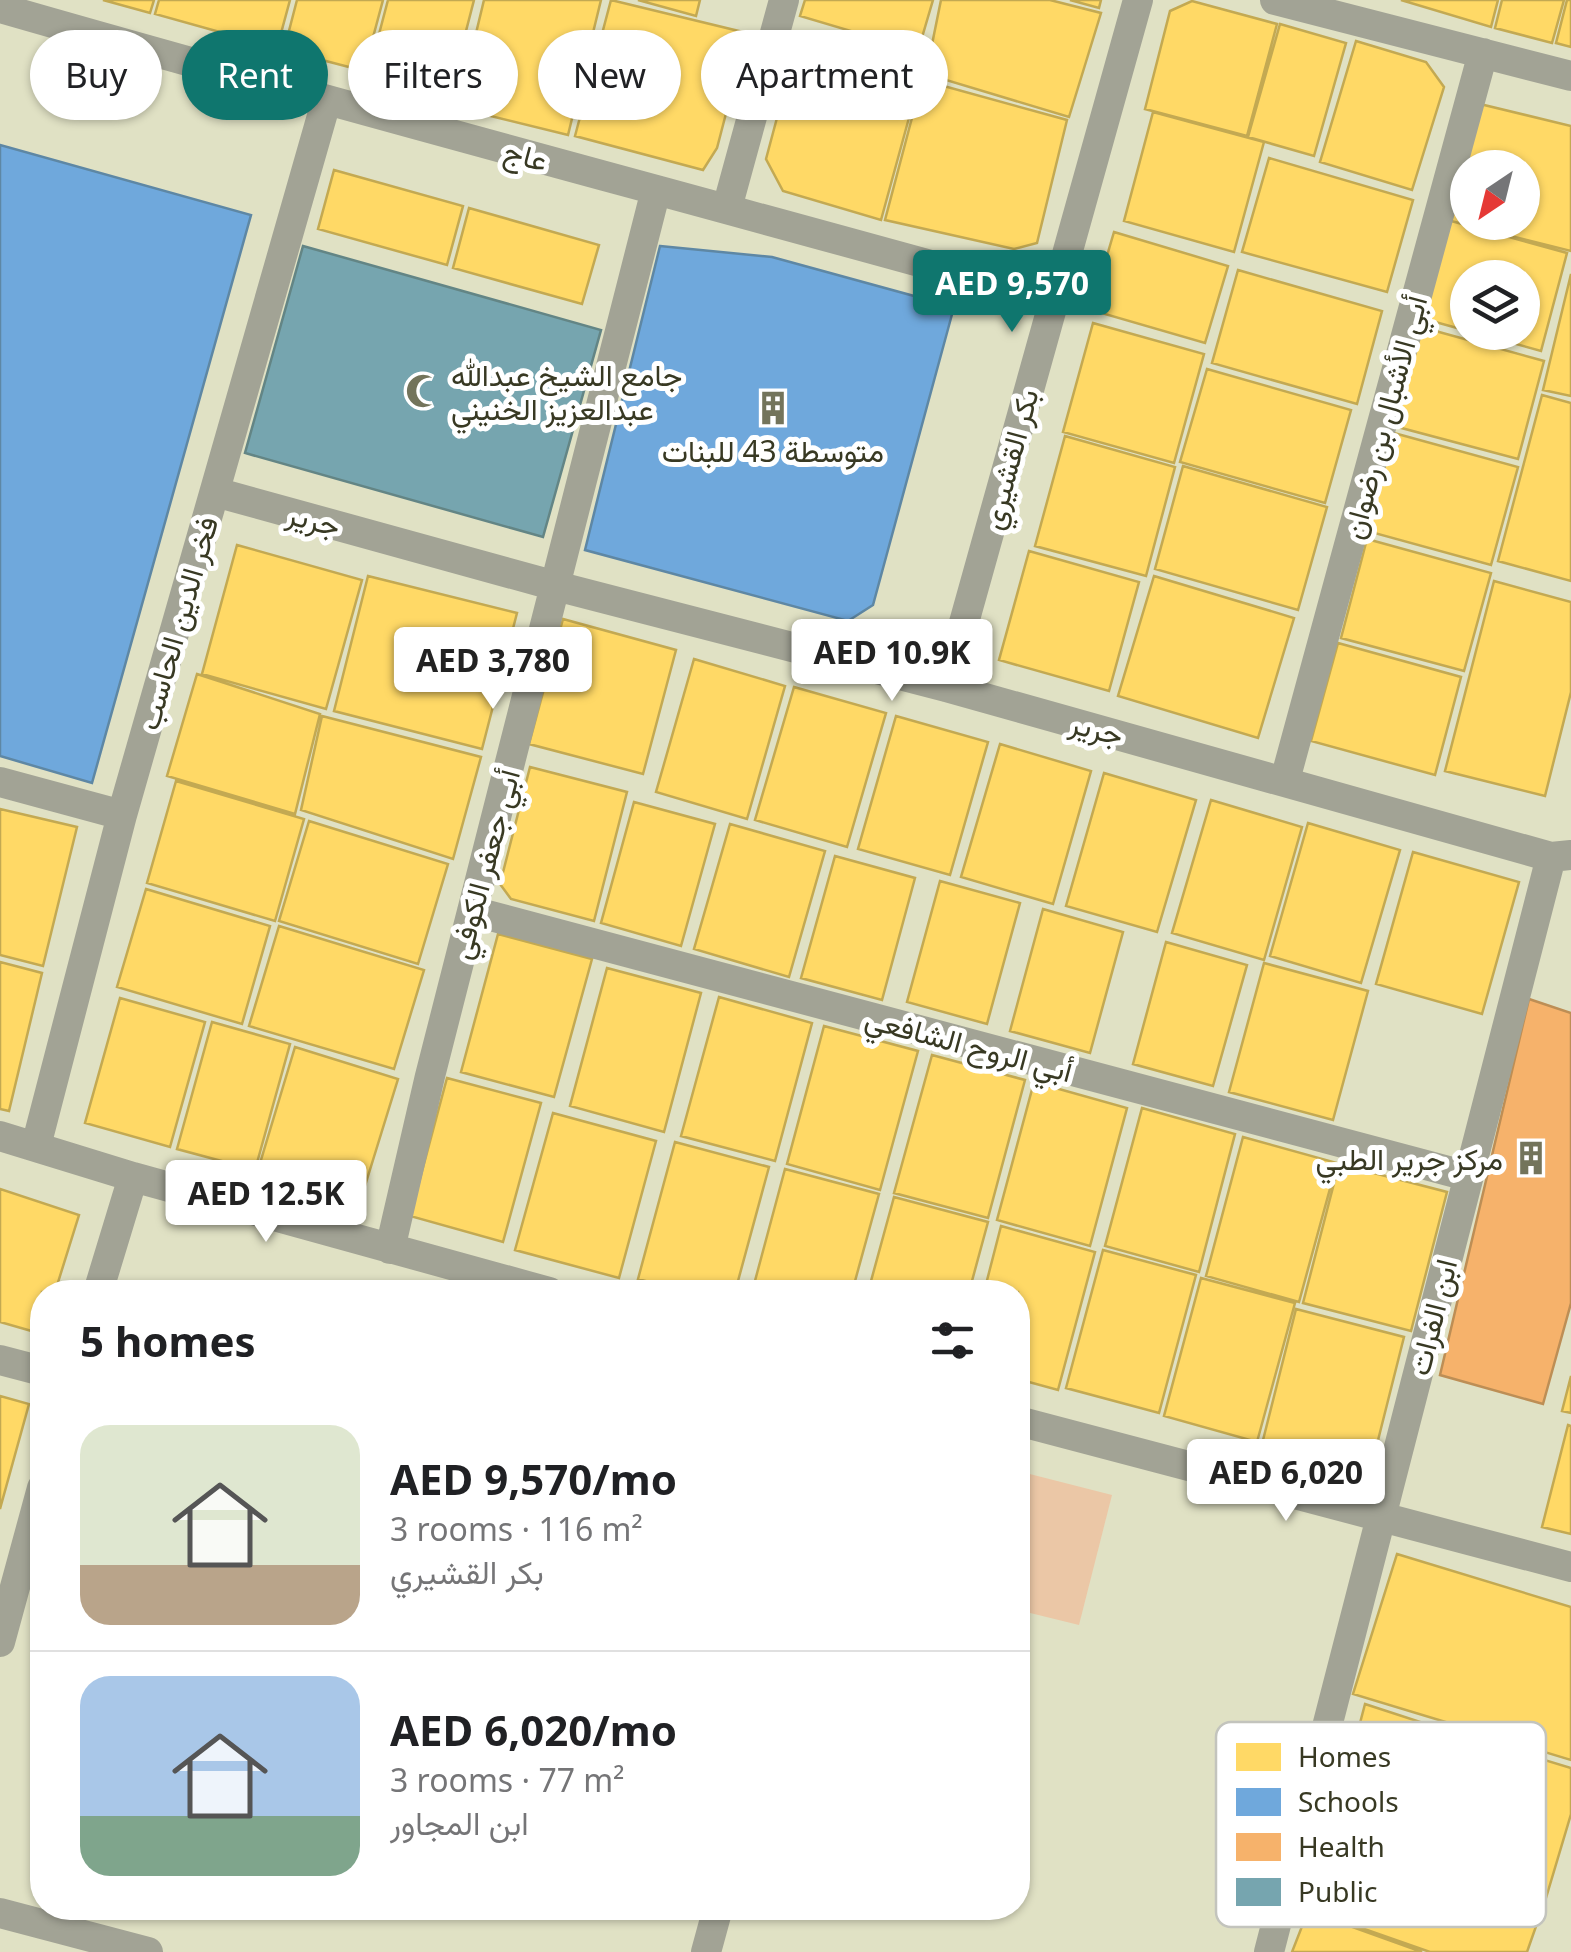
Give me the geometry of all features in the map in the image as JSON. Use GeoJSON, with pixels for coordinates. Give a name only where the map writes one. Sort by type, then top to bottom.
{"type":"FeatureCollection","features":[{"type":"Feature","properties":{"kind":"street"},"geometry":{"type":"LineString","coordinates":[[727,208],[784,0]]}},
{"type":"Feature","properties":{"kind":"street","name":"بكر القشيري"},"geometry":{"type":"LineString","coordinates":[[946,687],[1138,0]]}},
{"type":"Feature","properties":{"kind":"street"},"geometry":{"type":"LineString","coordinates":[[1275,0],[1571,76]]}},
{"type":"Feature","properties":{"kind":"street","name":"عاج"},"geometry":{"type":"LineString","coordinates":[[0,8],[182,60]]}},
{"type":"Feature","properties":{"kind":"street","name":"أبي الأشبال بن رضوان"},"geometry":{"type":"LineString","coordinates":[[1285,780],[1484,52]]}},
{"type":"Feature","properties":{"kind":"street","name":"عاج"},"geometry":{"type":"LineString","coordinates":[[328,103],[1054,299]]}},
{"type":"Feature","properties":{"kind":"street","name":"فخر الدين الحاسب"},"geometry":{"type":"LineString","coordinates":[[36,1146],[122,815],[321,120]]}},
{"type":"Feature","properties":{"kind":"street","name":"أبي جعفر الكوفي"},"geometry":{"type":"LineString","coordinates":[[390,1248],[656,190]]}},
{"type":"Feature","properties":{"kind":"street","name":"جرير"},"geometry":{"type":"LineString","coordinates":[[216,492],[1561,856]]}},
{"type":"Feature","properties":{"kind":"street"},"geometry":{"type":"LineString","coordinates":[[0,782],[122,815]]}},
{"type":"Feature","properties":{"kind":"street","name":"ابن الفرات"},"geometry":{"type":"LineString","coordinates":[[1329,1722],[1467,1176],[1561,856]]}},
{"type":"Feature","properties":{"kind":"street","name":"أبي الروح الشافعي"},"geometry":{"type":"LineString","coordinates":[[472,911],[1467,1176]]}},
{"type":"Feature","properties":{"kind":"street"},"geometry":{"type":"LineString","coordinates":[[0,1136],[133,1177],[506,1280]]}},
{"type":"Feature","properties":{"kind":"street"},"geometry":{"type":"LineString","coordinates":[[102,1280],[133,1177]]}},
{"type":"Feature","properties":{"kind":"street"},"geometry":{"type":"LineString","coordinates":[[0,1360],[30,1368]]}},
{"type":"Feature","properties":{"kind":"street"},"geometry":{"type":"LineString","coordinates":[[1030,1423],[1571,1567]]}},
{"type":"Feature","properties":{"kind":"street"},"geometry":{"type":"LineString","coordinates":[[0,1642],[30,1532]]}},
{"type":"Feature","properties":{"kind":"street"},"geometry":{"type":"LineString","coordinates":[[0,1913],[148,1952]]}},
{"type":"Feature","properties":{"kind":"street"},"geometry":{"type":"LineString","coordinates":[[706,1952],[715,1920]]}},
{"type":"Feature","properties":{"kind":"street","name":"ابن الفرات"},"geometry":{"type":"LineString","coordinates":[[1269,1952],[1276,1927]]}},
{"type":"Feature","properties":{"kind":"shaded area"},"geometry":{"type":"Polygon","coordinates":[[[1030,1474],[1112,1495],[1079,1625],[1030,1613],[1030,1474]]]}},
{"type":"Feature","properties":{"kind":"building: Homes"},"geometry":{"type":"Polygon","coordinates":[[[103,0],[154,0],[150,13],[103,0]]]}},
{"type":"Feature","properties":{"kind":"building: Homes"},"geometry":{"type":"Polygon","coordinates":[[[159,0],[290,0],[282,30],[212,30],[155,14],[159,0]]]}},
{"type":"Feature","properties":{"kind":"building: Homes"},"geometry":{"type":"Polygon","coordinates":[[[297,0],[383,0],[375,30],[348,30],[348,67],[328,62],[328,30],[289,30],[297,0]]]}},
{"type":"Feature","properties":{"kind":"building: Homes"},"geometry":{"type":"Polygon","coordinates":[[[388,0],[474,0],[466,30],[380,30],[388,0]]]}},
{"type":"Feature","properties":{"kind":"building: Homes"},"geometry":{"type":"Polygon","coordinates":[[[484,0],[601,0],[594,30],[538,30],[538,120],[572,120],[568,135],[507,120],[518,120],[518,30],[477,30],[484,0]]]}},
{"type":"Feature","properties":{"kind":"building: Homes"},"geometry":{"type":"Polygon","coordinates":[[[611,0],[735,30],[701,30],[701,120],[724,120],[717,148],[703,170],[575,136],[579,120],[681,120],[681,30],[603,30],[611,0]]]}},
{"type":"Feature","properties":{"kind":"building: Homes"},"geometry":{"type":"Polygon","coordinates":[[[638,0],[700,0],[696,16],[638,0]]]}},
{"type":"Feature","properties":{"kind":"building: Homes"},"geometry":{"type":"Polygon","coordinates":[[[805,0],[933,0],[924,30],[847,30],[800,16],[805,0]]]}},
{"type":"Feature","properties":{"kind":"building: Homes"},"geometry":{"type":"Polygon","coordinates":[[[941,0],[1050,0],[1101,13],[1069,117],[948,81],[948,30],[935,30],[941,0]]]}},
{"type":"Feature","properties":{"kind":"building: Homes"},"geometry":{"type":"Polygon","coordinates":[[[1070,0],[1101,0],[1099,8],[1070,0]]]}},
{"type":"Feature","properties":{"kind":"building: Homes"},"geometry":{"type":"Polygon","coordinates":[[[1401,0],[1498,0],[1491,27],[1401,0]]]}},
{"type":"Feature","properties":{"kind":"building: Homes"},"geometry":{"type":"Polygon","coordinates":[[[1502,0],[1564,0],[1552,43],[1495,28],[1502,0]]]}},
{"type":"Feature","properties":{"kind":"building: Homes"},"geometry":{"type":"Polygon","coordinates":[[[1567,0],[1571,0],[1571,47],[1556,43],[1567,0]]]}},
{"type":"Feature","properties":{"kind":"building: Homes"},"geometry":{"type":"Polygon","coordinates":[[[1192,1],[1277,24],[1247,136],[1145,109],[1170,11],[1192,1]]]}},
{"type":"Feature","properties":{"kind":"building: Homes"},"geometry":{"type":"Polygon","coordinates":[[[1280,24],[1346,43],[1314,156],[1248,137],[1280,24]]]}},
{"type":"Feature","properties":{"kind":"building: Homes"},"geometry":{"type":"Polygon","coordinates":[[[1356,41],[1426,62],[1444,87],[1412,190],[1320,162],[1356,41]]]}},
{"type":"Feature","properties":{"kind":"building: Homes"},"geometry":{"type":"Polygon","coordinates":[[[948,87],[1067,120],[1037,243],[1014,249],[885,220],[911,120],[948,120],[948,87]]]}},
{"type":"Feature","properties":{"kind":"building: Homes"},"geometry":{"type":"Polygon","coordinates":[[[1480,104],[1571,126],[1571,251],[1527,240],[1540,240],[1540,150],[1469,150],[1480,104]]]}},
{"type":"Feature","properties":{"kind":"building: Homes"},"geometry":{"type":"Polygon","coordinates":[[[1153,112],[1264,142],[1234,252],[1124,221],[1153,112]]]}},
{"type":"Feature","properties":{"kind":"building: Homes"},"geometry":{"type":"Polygon","coordinates":[[[776,120],[908,120],[881,220],[783,191],[766,159],[776,120]]]}},
{"type":"Feature","properties":{"kind":"building: Homes"},"geometry":{"type":"Polygon","coordinates":[[[1269,158],[1413,200],[1387,292],[1242,252],[1269,158]]]}},
{"type":"Feature","properties":{"kind":"building: Homes"},"geometry":{"type":"Polygon","coordinates":[[[334,170],[463,206],[447,265],[318,229],[334,170]]]}},
{"type":"Feature","properties":{"kind":"building: Homes"},"geometry":{"type":"Polygon","coordinates":[[[469,208],[599,245],[582,304],[453,268],[469,208]]]}},
{"type":"Feature","properties":{"kind":"building: Homes"},"geometry":{"type":"Polygon","coordinates":[[[1444,219],[1450,221],[1450,240],[1520,240],[1567,253],[1541,351],[1537,350],[1540,260],[1450,260],[1450,326],[1417,317],[1444,219]]]}},
{"type":"Feature","properties":{"kind":"building: Homes"},"geometry":{"type":"Polygon","coordinates":[[[1114,232],[1228,266],[1205,343],[1091,310],[1114,232]]]}},
{"type":"Feature","properties":{"kind":"building: Homes"},"geometry":{"type":"Polygon","coordinates":[[[1238,270],[1382,311],[1357,404],[1212,363],[1238,270]]]}},
{"type":"Feature","properties":{"kind":"building: Homes"},"geometry":{"type":"Polygon","coordinates":[[[1571,274],[1571,396],[1543,390],[1571,274]]]}},
{"type":"Feature","properties":{"kind":"building: Homes"},"geometry":{"type":"Polygon","coordinates":[[[1093,323],[1204,354],[1174,463],[1063,432],[1093,323]]]}},
{"type":"Feature","properties":{"kind":"building: Homes"},"geometry":{"type":"Polygon","coordinates":[[[1421,327],[1450,335],[1450,350],[1504,350],[1544,361],[1518,459],[1394,426],[1421,327]]]}},
{"type":"Feature","properties":{"kind":"building: Homes"},"geometry":{"type":"Polygon","coordinates":[[[1207,369],[1351,410],[1325,503],[1180,462],[1207,369]]]}},
{"type":"Feature","properties":{"kind":"building: Homes"},"geometry":{"type":"Polygon","coordinates":[[[1542,395],[1571,403],[1571,581],[1498,561],[1542,395]]]}},
{"type":"Feature","properties":{"kind":"building: Homes"},"geometry":{"type":"Polygon","coordinates":[[[1394,433],[1518,467],[1491,565],[1367,531],[1394,433]]]}},
{"type":"Feature","properties":{"kind":"building: Homes"},"geometry":{"type":"Polygon","coordinates":[[[1065,436],[1175,467],[1146,576],[1035,546],[1065,436]]]}},
{"type":"Feature","properties":{"kind":"building: Homes"},"geometry":{"type":"Polygon","coordinates":[[[1183,466],[1327,507],[1298,610],[1155,569],[1183,466]]]}},
{"type":"Feature","properties":{"kind":"building: Homes"},"geometry":{"type":"Polygon","coordinates":[[[1367,539],[1491,573],[1464,671],[1341,638],[1367,539]]]}},
{"type":"Feature","properties":{"kind":"building: Homes"},"geometry":{"type":"Polygon","coordinates":[[[237,545],[362,580],[326,709],[202,674],[237,545]]]}},
{"type":"Feature","properties":{"kind":"building: Homes"},"geometry":{"type":"Polygon","coordinates":[[[1029,551],[1139,582],[1109,691],[999,660],[1029,551]]]}},
{"type":"Feature","properties":{"kind":"building: Homes"},"geometry":{"type":"Polygon","coordinates":[[[368,576],[517,613],[482,749],[334,711],[368,576]]]}},
{"type":"Feature","properties":{"kind":"building: Homes"},"geometry":{"type":"Polygon","coordinates":[[[1154,576],[1294,618],[1258,738],[1118,696],[1154,576]]]}},
{"type":"Feature","properties":{"kind":"building: Homes"},"geometry":{"type":"Polygon","coordinates":[[[1494,581],[1571,602],[1571,692],[1545,796],[1445,771],[1494,581]]]}},
{"type":"Feature","properties":{"kind":"building: Homes"},"geometry":{"type":"Polygon","coordinates":[[[563,619],[676,650],[643,774],[529,744],[563,619]]]}},
{"type":"Feature","properties":{"kind":"building: Homes"},"geometry":{"type":"Polygon","coordinates":[[[1338,643],[1461,677],[1435,775],[1311,741],[1338,643]]]}},
{"type":"Feature","properties":{"kind":"building: Homes"},"geometry":{"type":"Polygon","coordinates":[[[694,659],[785,686],[747,819],[656,792],[694,659]]]}},
{"type":"Feature","properties":{"kind":"building: Homes"},"geometry":{"type":"Polygon","coordinates":[[[197,674],[320,714],[295,814],[167,776],[197,674]]]}},
{"type":"Feature","properties":{"kind":"building: Homes"},"geometry":{"type":"Polygon","coordinates":[[[794,687],[886,713],[847,847],[755,820],[794,687]]]}},
{"type":"Feature","properties":{"kind":"building: Homes"},"geometry":{"type":"Polygon","coordinates":[[[322,716],[481,757],[453,859],[301,810],[322,716]]]}},
{"type":"Feature","properties":{"kind":"building: Homes"},"geometry":{"type":"Polygon","coordinates":[[[896,716],[988,742],[950,875],[858,849],[896,716]]]}},
{"type":"Feature","properties":{"kind":"building: Homes"},"geometry":{"type":"Polygon","coordinates":[[[1000,744],[1091,771],[1053,904],[961,877],[1000,744]]]}},
{"type":"Feature","properties":{"kind":"building: Homes"},"geometry":{"type":"Polygon","coordinates":[[[530,767],[627,792],[594,921],[511,899],[500,884],[530,767]]]}},
{"type":"Feature","properties":{"kind":"building: Homes"},"geometry":{"type":"Polygon","coordinates":[[[1104,773],[1196,800],[1157,932],[1066,906],[1104,773]]]}},
{"type":"Feature","properties":{"kind":"building: Homes"},"geometry":{"type":"Polygon","coordinates":[[[176,781],[304,819],[275,921],[147,883],[176,781]]]}},
{"type":"Feature","properties":{"kind":"building: Homes"},"geometry":{"type":"Polygon","coordinates":[[[1211,800],[1302,827],[1264,960],[1172,933],[1211,800]]]}},
{"type":"Feature","properties":{"kind":"building: Homes"},"geometry":{"type":"Polygon","coordinates":[[[634,802],[715,824],[681,946],[601,923],[634,802]]]}},
{"type":"Feature","properties":{"kind":"building: Homes"},"geometry":{"type":"Polygon","coordinates":[[[0,809],[77,827],[43,966],[0,955],[0,809]]]}},
{"type":"Feature","properties":{"kind":"building: Homes"},"geometry":{"type":"Polygon","coordinates":[[[309,821],[448,864],[418,964],[279,921],[309,821]]]}},
{"type":"Feature","properties":{"kind":"building: Homes"},"geometry":{"type":"Polygon","coordinates":[[[1308,823],[1400,850],[1361,983],[1270,956],[1308,823]]]}},
{"type":"Feature","properties":{"kind":"building: Homes"},"geometry":{"type":"Polygon","coordinates":[[[730,824],[825,851],[789,977],[694,949],[730,824]]]}},
{"type":"Feature","properties":{"kind":"building: Homes"},"geometry":{"type":"Polygon","coordinates":[[[1413,852],[1519,882],[1482,1014],[1376,984],[1413,852]]]}},
{"type":"Feature","properties":{"kind":"building: Homes"},"geometry":{"type":"Polygon","coordinates":[[[835,856],[915,878],[882,1000],[801,978],[835,856]]]}},
{"type":"Feature","properties":{"kind":"building: Homes"},"geometry":{"type":"Polygon","coordinates":[[[940,881],[1020,903],[987,1024],[907,1002],[940,881]]]}},
{"type":"Feature","properties":{"kind":"building: Homes"},"geometry":{"type":"Polygon","coordinates":[[[146,889],[270,926],[242,1024],[117,987],[146,889]]]}},
{"type":"Feature","properties":{"kind":"building: Homes"},"geometry":{"type":"Polygon","coordinates":[[[1043,909],[1123,932],[1090,1053],[1010,1031],[1043,909]]]}},
{"type":"Feature","properties":{"kind":"building: Homes"},"geometry":{"type":"Polygon","coordinates":[[[279,926],[424,970],[394,1069],[249,1026],[279,926]]]}},
{"type":"Feature","properties":{"kind":"building: Homes"},"geometry":{"type":"Polygon","coordinates":[[[498,934],[592,959],[554,1097],[461,1072],[498,934]]]}},
{"type":"Feature","properties":{"kind":"building: Homes"},"geometry":{"type":"Polygon","coordinates":[[[1166,942],[1247,965],[1213,1086],[1133,1064],[1166,942]]]}},
{"type":"Feature","properties":{"kind":"building: Homes"},"geometry":{"type":"Polygon","coordinates":[[[0,962],[42,973],[9,1111],[0,1109],[0,962]]]}},
{"type":"Feature","properties":{"kind":"building: Homes"},"geometry":{"type":"Polygon","coordinates":[[[1264,963],[1368,991],[1333,1120],[1229,1092],[1264,963]]]}},
{"type":"Feature","properties":{"kind":"building: Homes"},"geometry":{"type":"Polygon","coordinates":[[[607,968],[701,993],[664,1132],[570,1106],[607,968]]]}},
{"type":"Feature","properties":{"kind":"building: Homes"},"geometry":{"type":"Polygon","coordinates":[[[719,997],[812,1023],[775,1161],[681,1136],[719,997]]]}},
{"type":"Feature","properties":{"kind":"building: Homes"},"geometry":{"type":"Polygon","coordinates":[[[120,998],[205,1022],[170,1147],[85,1123],[120,998]]]}},
{"type":"Feature","properties":{"kind":"building: Homes"},"geometry":{"type":"Polygon","coordinates":[[[212,1022],[290,1044],[255,1170],[177,1149],[212,1022]]]}},
{"type":"Feature","properties":{"kind":"building: Homes"},"geometry":{"type":"Polygon","coordinates":[[[824,1026],[918,1051],[880,1190],[787,1164],[824,1026]]]}},
{"type":"Feature","properties":{"kind":"building: Homes"},"geometry":{"type":"Polygon","coordinates":[[[295,1047],[398,1079],[360,1202],[258,1170],[295,1047]]]}},
{"type":"Feature","properties":{"kind":"building: Homes"},"geometry":{"type":"Polygon","coordinates":[[[932,1055],[1025,1080],[988,1218],[894,1193],[932,1055]]]}},
{"type":"Feature","properties":{"kind":"building: Homes"},"geometry":{"type":"Polygon","coordinates":[[[447,1078],[541,1103],[503,1242],[410,1216],[447,1078]]]}},
{"type":"Feature","properties":{"kind":"building: Homes"},"geometry":{"type":"Polygon","coordinates":[[[1034,1082],[1127,1108],[1090,1246],[997,1220],[1034,1082]]]}},
{"type":"Feature","properties":{"kind":"building: Homes"},"geometry":{"type":"Polygon","coordinates":[[[1142,1108],[1235,1134],[1199,1272],[1105,1246],[1142,1108]]]}},
{"type":"Feature","properties":{"kind":"building: Homes"},"geometry":{"type":"Polygon","coordinates":[[[553,1113],[656,1141],[619,1278],[515,1250],[553,1113]]]}},
{"type":"Feature","properties":{"kind":"building: Homes"},"geometry":{"type":"Polygon","coordinates":[[[1243,1137],[1337,1163],[1299,1302],[1206,1276],[1243,1137]]]}},
{"type":"Feature","properties":{"kind":"building: Homes"},"geometry":{"type":"Polygon","coordinates":[[[675,1142],[769,1167],[738,1280],[638,1279],[675,1142]]]}},
{"type":"Feature","properties":{"kind":"building: Homes"},"geometry":{"type":"Polygon","coordinates":[[[1339,1164],[1447,1192],[1411,1331],[1303,1303],[1339,1164]]]}},
{"type":"Feature","properties":{"kind":"building: Homes"},"geometry":{"type":"Polygon","coordinates":[[[785,1169],[879,1194],[855,1280],[755,1280],[785,1169]]]}},
{"type":"Feature","properties":{"kind":"building: Homes"},"geometry":{"type":"Polygon","coordinates":[[[0,1189],[79,1215],[59,1280],[30,1280],[30,1331],[0,1322],[0,1189]]]}},
{"type":"Feature","properties":{"kind":"building: Homes"},"geometry":{"type":"Polygon","coordinates":[[[894,1197],[988,1222],[972,1280],[871,1280],[894,1197]]]}},
{"type":"Feature","properties":{"kind":"building: Homes"},"geometry":{"type":"Polygon","coordinates":[[[1001,1226],[1095,1252],[1058,1390],[1030,1382],[1030,1280],[987,1280],[1001,1226]]]}},
{"type":"Feature","properties":{"kind":"building: Homes"},"geometry":{"type":"Polygon","coordinates":[[[1103,1250],[1196,1275],[1159,1413],[1066,1388],[1103,1250]]]}},
{"type":"Feature","properties":{"kind":"building: Homes"},"geometry":{"type":"Polygon","coordinates":[[[1201,1278],[1295,1303],[1257,1442],[1164,1416],[1201,1278]]]}},
{"type":"Feature","properties":{"kind":"building: Homes"},"geometry":{"type":"Polygon","coordinates":[[[1296,1309],[1404,1337],[1369,1476],[1261,1448],[1296,1309]]]}},
{"type":"Feature","properties":{"kind":"building: Homes"},"geometry":{"type":"Polygon","coordinates":[[[1571,1376],[1571,1413],[1562,1411],[1571,1376]]]}},
{"type":"Feature","properties":{"kind":"building: Homes"},"geometry":{"type":"Polygon","coordinates":[[[0,1396],[29,1404],[0,1509],[0,1396]]]}},
{"type":"Feature","properties":{"kind":"building: Homes"},"geometry":{"type":"Polygon","coordinates":[[[1568,1425],[1571,1426],[1571,1534],[1542,1527],[1568,1425]]]}},
{"type":"Feature","properties":{"kind":"building: Homes"},"geometry":{"type":"Polygon","coordinates":[[[1397,1554],[1571,1607],[1571,1760],[1546,1752],[1546,1722],[1445,1722],[1353,1694],[1397,1554]]]}},
{"type":"Feature","properties":{"kind":"building: Homes"},"geometry":{"type":"Polygon","coordinates":[[[1365,1704],[1420,1722],[1360,1722],[1365,1704]]]}},
{"type":"Feature","properties":{"kind":"building: Homes"},"geometry":{"type":"Polygon","coordinates":[[[1546,1760],[1571,1768],[1571,1814],[1546,1898],[1546,1760]]]}},
{"type":"Feature","properties":{"kind":"building: Homes"},"geometry":{"type":"Polygon","coordinates":[[[1302,1927],[1352,1927],[1422,1952],[1292,1952],[1302,1927]]]}},
{"type":"Feature","properties":{"kind":"building: Homes"},"geometry":{"type":"Polygon","coordinates":[[[1358,1927],[1536,1927],[1527,1952],[1430,1952],[1358,1927]]]}},
{"type":"Feature","properties":{"kind":"building: Schools"},"geometry":{"type":"Polygon","coordinates":[[[0,145],[251,215],[92,783],[0,756],[0,145]]]}},
{"type":"Feature","properties":{"kind":"building: Schools","name":"متوسطة 43 للبنات"},"geometry":{"type":"Polygon","coordinates":[[[660,246],[772,257],[954,307],[873,605],[848,621],[585,550],[660,246]]]}},
{"type":"Feature","properties":{"kind":"building: Health","name":"مركز جرير الطبي"},"geometry":{"type":"Polygon","coordinates":[[[1529,999],[1571,1013],[1571,1303],[1543,1404],[1440,1375],[1529,999]]]}},
{"type":"Feature","properties":{"kind":"building: Public","name":"جامع الشيخ عبدالله عبدالعزيز الخنيني"},"geometry":{"type":"Polygon","coordinates":[[[303,246],[601,330],[543,537],[245,453],[303,246]]]}},
{"type":"Feature","properties":{"kind":"place","name":"جامع الشيخ عبدالله عبدالعزيز الخنيني"},"geometry":{"type":"Point","coordinates":[423,391]}},
{"type":"Feature","properties":{"kind":"place","name":"متوسطة 43 للبنات"},"geometry":{"type":"Point","coordinates":[773,408]}},
{"type":"Feature","properties":{"kind":"place","name":"مركز جرير الطبي"},"geometry":{"type":"Point","coordinates":[1531,1158]}}]}
